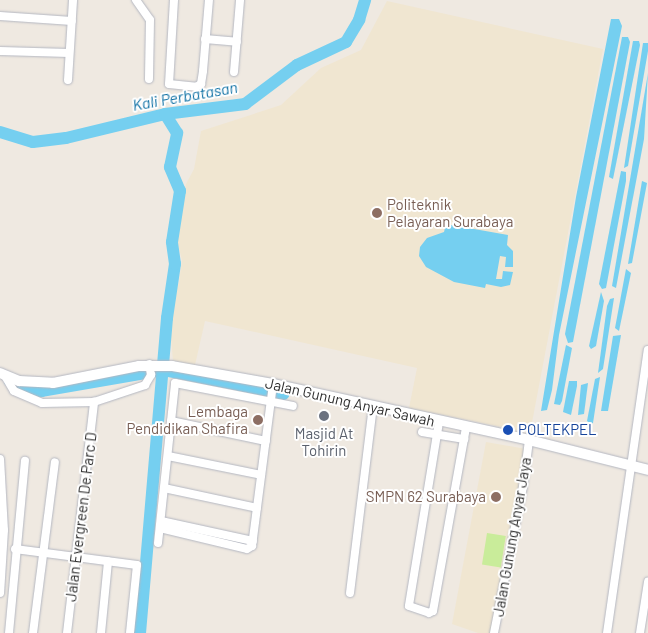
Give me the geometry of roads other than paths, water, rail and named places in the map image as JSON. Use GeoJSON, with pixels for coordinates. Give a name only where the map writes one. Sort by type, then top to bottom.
{"type":"FeatureCollection","features":[{"type":"Feature","properties":{"kind":"street"},"geometry":{"type":"LineString","coordinates":[[68,80],[73,0]]}},
{"type":"Feature","properties":{"kind":"street"},"geometry":{"type":"LineString","coordinates":[[136,0],[150,20],[149,79]]}},
{"type":"Feature","properties":{"kind":"street"},"geometry":{"type":"LineString","coordinates":[[174,0],[169,86],[200,86],[209,0]]}},
{"type":"Feature","properties":{"kind":"street"},"geometry":{"type":"LineString","coordinates":[[234,72],[240,0]]}},
{"type":"Feature","properties":{"kind":"street"},"geometry":{"type":"LineString","coordinates":[[0,16],[72,21]]}},
{"type":"Feature","properties":{"kind":"street"},"geometry":{"type":"LineString","coordinates":[[205,39],[237,42]]}},
{"type":"Feature","properties":{"kind":"street"},"geometry":{"type":"LineString","coordinates":[[0,51],[70,53]]}},
{"type":"Feature","properties":{"kind":"street"},"geometry":{"type":"LineString","coordinates":[[607,633],[648,350]]}},
{"type":"Feature","properties":{"kind":"street","name":"Jalan Gunung Anyar Sawah"},"geometry":{"type":"LineString","coordinates":[[4,376],[19,381],[53,383],[150,370],[167,365],[529,440],[648,470]]}},
{"type":"Feature","properties":{"kind":"street"},"geometry":{"type":"LineString","coordinates":[[4,376],[14,390],[42,403],[94,402],[145,385],[150,370]]}},
{"type":"Feature","properties":{"kind":"street"},"geometry":{"type":"LineString","coordinates":[[158,543],[168,456],[173,386],[179,382],[293,406]]}},
{"type":"Feature","properties":{"kind":"street"},"geometry":{"type":"LineString","coordinates":[[160,525],[253,544],[273,386]]}},
{"type":"Feature","properties":{"kind":"street","name":"Jalan Evergreen De Parc D"},"geometry":{"type":"LineString","coordinates":[[67,633],[94,402]]}},
{"type":"Feature","properties":{"kind":"street"},"geometry":{"type":"LineString","coordinates":[[350,593],[373,407]]}},
{"type":"Feature","properties":{"kind":"street"},"geometry":{"type":"LineString","coordinates":[[171,421],[266,441]]}},
{"type":"Feature","properties":{"kind":"street"},"geometry":{"type":"LineString","coordinates":[[439,422],[408,606],[429,613],[434,611],[466,428]]}},
{"type":"Feature","properties":{"kind":"street"},"geometry":{"type":"LineString","coordinates":[[422,432],[464,439]]}},
{"type":"Feature","properties":{"kind":"street","name":"Jalan Gunung Anyar Jaya"},"geometry":{"type":"LineString","coordinates":[[494,633],[523,487],[529,440]]}},
{"type":"Feature","properties":{"kind":"street"},"geometry":{"type":"LineString","coordinates":[[168,456],[261,475]]}},
{"type":"Feature","properties":{"kind":"street"},"geometry":{"type":"LineString","coordinates":[[0,459],[0,592]]}},
{"type":"Feature","properties":{"kind":"street"},"geometry":{"type":"LineString","coordinates":[[9,633],[15,549],[25,461]]}},
{"type":"Feature","properties":{"kind":"street"},"geometry":{"type":"LineString","coordinates":[[33,633],[55,462]]}},
{"type":"Feature","properties":{"kind":"street"},"geometry":{"type":"LineString","coordinates":[[164,488],[257,508]]}},
{"type":"Feature","properties":{"kind":"street"},"geometry":{"type":"LineString","coordinates":[[15,549],[137,565],[130,633]]}},
{"type":"Feature","properties":{"kind":"street"},"geometry":{"type":"LineString","coordinates":[[101,633],[108,561]]}},
{"type":"Feature","properties":{"kind":"street"},"geometry":{"type":"LineString","coordinates":[[640,633],[648,582]]}},
{"type":"Feature","properties":{"kind":"water"},"geometry":{"type":"Polygon","coordinates":[[[611,19],[619,19],[622,26],[559,335],[552,390],[547,410],[541,411],[576,197],[611,19]]]}},
{"type":"Feature","properties":{"kind":"water"},"geometry":{"type":"Polygon","coordinates":[[[622,37],[628,37],[630,42],[573,342],[568,343],[565,334],[622,37]]]}},
{"type":"Feature","properties":{"kind":"water"},"geometry":{"type":"Polygon","coordinates":[[[633,41],[639,41],[640,45],[613,179],[609,177],[633,41]]]}},
{"type":"Feature","properties":{"kind":"water"},"geometry":{"type":"Polygon","coordinates":[[[643,43],[648,43],[648,51],[628,166],[624,168],[643,43]]]}},
{"type":"Feature","properties":{"kind":"water"},"geometry":{"type":"Polygon","coordinates":[[[648,73],[644,139],[616,288],[612,286],[648,73]]]}},
{"type":"Feature","properties":{"kind":"water"},"geometry":{"type":"Polygon","coordinates":[[[621,171],[626,172],[626,181],[606,288],[602,289],[599,284],[621,171]]]}},
{"type":"Feature","properties":{"kind":"water"},"geometry":{"type":"Polygon","coordinates":[[[642,181],[647,183],[632,263],[628,264],[642,181]]]}},
{"type":"Feature","properties":{"kind":"water"},"geometry":{"type":"Polygon","coordinates":[[[446,224],[508,235],[507,245],[513,251],[513,267],[505,267],[506,257],[500,256],[496,279],[502,279],[503,271],[513,272],[510,285],[501,287],[486,284],[485,288],[454,282],[426,267],[419,256],[420,247],[427,238],[444,232],[446,224]]]}},
{"type":"Feature","properties":{"kind":"water"},"geometry":{"type":"Polygon","coordinates":[[[626,269],[631,273],[619,331],[615,328],[626,269]]]}},
{"type":"Feature","properties":{"kind":"water"},"geometry":{"type":"Polygon","coordinates":[[[601,292],[604,301],[596,346],[591,349],[589,346],[601,292]]]}},
{"type":"Feature","properties":{"kind":"water"},"geometry":{"type":"Polygon","coordinates":[[[614,298],[603,369],[598,373],[607,306],[610,299],[614,298]]]}},
{"type":"Feature","properties":{"kind":"water"},"geometry":{"type":"Polygon","coordinates":[[[621,335],[608,411],[601,411],[613,336],[621,335]]]}},
{"type":"Feature","properties":{"kind":"water"},"geometry":{"type":"Polygon","coordinates":[[[566,345],[572,348],[560,405],[554,404],[566,345]]]}},
{"type":"Feature","properties":{"kind":"water"},"geometry":{"type":"Polygon","coordinates":[[[600,377],[593,423],[591,424],[587,421],[595,379],[600,377]]]}},
{"type":"Feature","properties":{"kind":"water"},"geometry":{"type":"Polygon","coordinates":[[[569,381],[577,381],[571,415],[563,412],[569,381]]]}},
{"type":"Feature","properties":{"kind":"water"},"geometry":{"type":"Polygon","coordinates":[[[588,383],[584,414],[578,415],[581,385],[588,383]]]}},
{"type":"Feature","properties":{"kind":"waterway","name":"Kali Perbatasan"},"geometry":{"type":"LineString","coordinates":[[0,132],[33,142],[66,138],[165,114],[245,104],[297,65],[346,42],[359,20],[365,0]]}},
{"type":"Feature","properties":{"kind":"waterway"},"geometry":{"type":"LineString","coordinates":[[140,633],[167,318],[175,264],[172,242],[180,191],[170,167],[177,133],[165,114]]}},
{"type":"Feature","properties":{"kind":"waterway"},"geometry":{"type":"LineString","coordinates":[[10,381],[41,391],[164,370],[284,394]]}},
{"type":"Feature","properties":{"kind":"place","name":"Politeknik Pelayaran Surabaya"},"geometry":{"type":"Point","coordinates":[377,213]}},
{"type":"Feature","properties":{"kind":"place","name":"Masjid At Tohirin"},"geometry":{"type":"Point","coordinates":[324,416]}},
{"type":"Feature","properties":{"kind":"place","name":"Lembaga Pendidikan Shafira"},"geometry":{"type":"Point","coordinates":[258,420]}},
{"type":"Feature","properties":{"kind":"place","name":"POLTEKPEL"},"geometry":{"type":"Point","coordinates":[508,430]}},
{"type":"Feature","properties":{"kind":"place","name":"SMPN 62 Surabaya"},"geometry":{"type":"Point","coordinates":[496,497]}}]}
